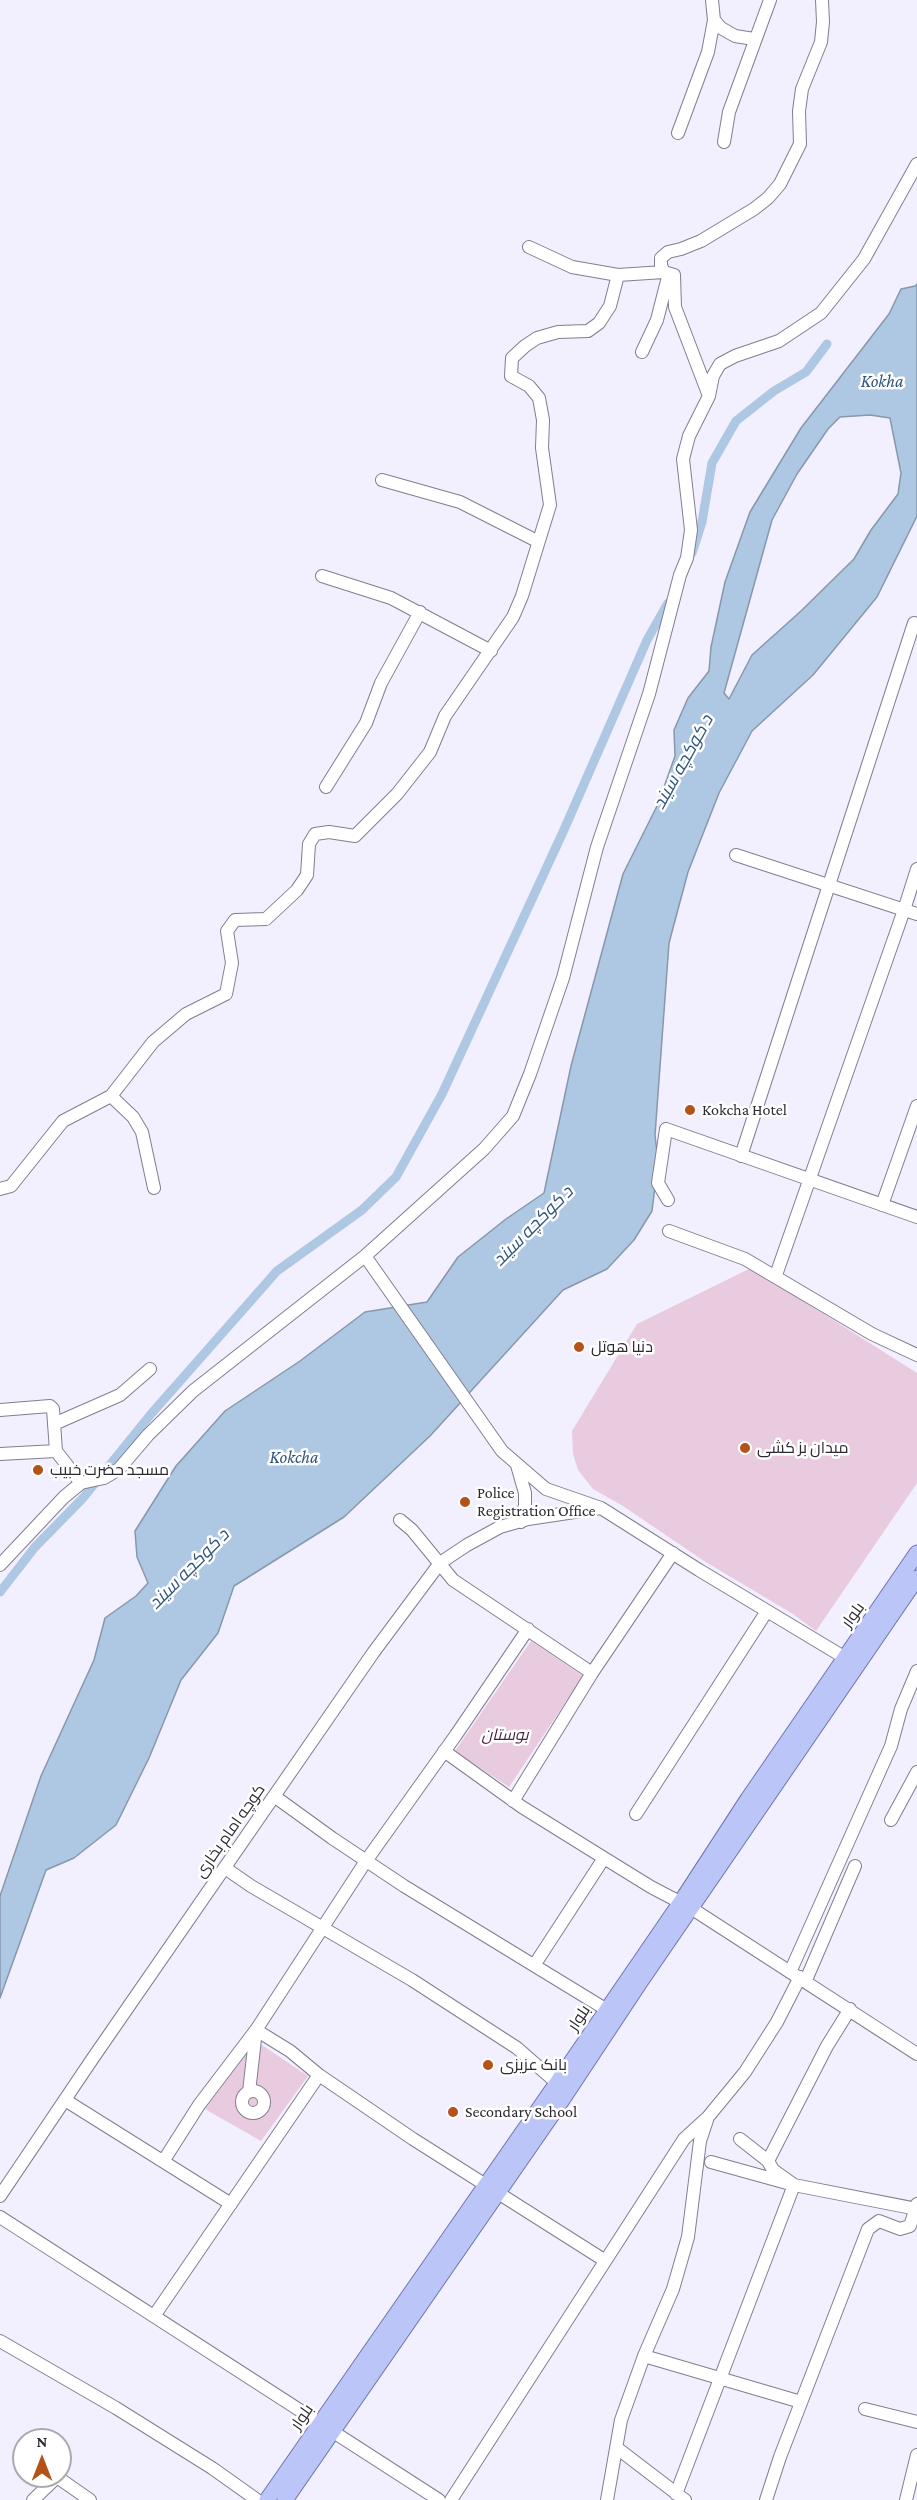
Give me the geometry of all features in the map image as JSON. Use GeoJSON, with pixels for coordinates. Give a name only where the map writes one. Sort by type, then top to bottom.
{"type":"FeatureCollection","features":[{"type":"Feature","properties":{"kind":"main road","name":"بلوار"},"geometry":{"type":"LineString","coordinates":[[686,1905],[748,1799],[917,1553]]}},
{"type":"Feature","properties":{"kind":"main road","name":"بلوار"},"geometry":{"type":"LineString","coordinates":[[285,2500],[334,2431],[492,2189],[635,1978],[858,1666],[917,1578]]}},
{"type":"Feature","properties":{"kind":"main road","name":"بلوار"},"geometry":{"type":"LineString","coordinates":[[267,2500],[320,2423],[492,2189],[557,2083],[607,2010],[635,1978]]}},
{"type":"Feature","properties":{"kind":"street"},"geometry":{"type":"LineString","coordinates":[[678,133],[704,63],[714,20],[712,0]]}},
{"type":"Feature","properties":{"kind":"street"},"geometry":{"type":"LineString","coordinates":[[724,142],[729,112],[770,0]]}},
{"type":"Feature","properties":{"kind":"street"},"geometry":{"type":"LineString","coordinates":[[642,352],[657,320],[666,273],[661,266],[663,254],[701,241],[754,209],[780,184],[800,144],[799,111],[802,89],[821,42],[822,0]]}},
{"type":"Feature","properties":{"kind":"street"},"geometry":{"type":"LineString","coordinates":[[714,20],[721,28],[735,36],[754,39]]}},
{"type":"Feature","properties":{"kind":"street"},"geometry":{"type":"LineString","coordinates":[[0,1565],[64,1497],[81,1483],[105,1478],[118,1469],[148,1435],[193,1391],[364,1256],[484,1149],[513,1116],[563,978],[597,847],[649,694],[680,575],[687,558],[691,530],[683,459],[689,436],[709,396],[713,376],[720,364],[735,356],[779,341],[821,313],[864,259],[917,164]]}},
{"type":"Feature","properties":{"kind":"street"},"geometry":{"type":"LineString","coordinates":[[529,247],[572,267],[618,275],[666,273],[674,276],[675,308],[709,396]]}},
{"type":"Feature","properties":{"kind":"street"},"geometry":{"type":"LineString","coordinates":[[0,1190],[11,1186],[63,1121],[111,1096],[153,1042],[186,1014],[226,994],[232,963],[227,931],[235,920],[266,919],[297,890],[307,875],[309,844],[315,834],[329,832],[355,836],[397,794],[430,752],[445,716],[513,617],[522,596],[537,541],[550,505],[542,448],[543,420],[538,398],[529,386],[511,376],[512,358],[537,338],[558,332],[588,331],[599,323],[610,306],[618,275]]}},
{"type":"Feature","properties":{"kind":"street"},"geometry":{"type":"LineString","coordinates":[[382,480],[460,502],[537,541]]}},
{"type":"Feature","properties":{"kind":"street"},"geometry":{"type":"LineString","coordinates":[[322,576],[391,598],[491,651]]}},
{"type":"Feature","properties":{"kind":"street"},"geometry":{"type":"LineString","coordinates":[[326,787],[366,723],[381,683],[420,612]]}},
{"type":"Feature","properties":{"kind":"street"},"geometry":{"type":"LineString","coordinates":[[741,1156],[914,623],[917,624]]}},
{"type":"Feature","properties":{"kind":"street"},"geometry":{"type":"LineString","coordinates":[[736,855],[917,914]]}},
{"type":"Feature","properties":{"kind":"street"},"geometry":{"type":"LineString","coordinates":[[776,1275],[917,869]]}},
{"type":"Feature","properties":{"kind":"street"},"geometry":{"type":"LineString","coordinates":[[111,1096],[133,1117],[142,1132],[154,1188]]}},
{"type":"Feature","properties":{"kind":"street"},"geometry":{"type":"LineString","coordinates":[[882,1205],[917,1106]]}},
{"type":"Feature","properties":{"kind":"street"},"geometry":{"type":"LineString","coordinates":[[668,1200],[658,1184],[666,1130],[917,1217]]}},
{"type":"Feature","properties":{"kind":"street"},"geometry":{"type":"LineString","coordinates":[[669,1231],[745,1259],[776,1275],[872,1334],[917,1355]]}},
{"type":"Feature","properties":{"kind":"street"},"geometry":{"type":"LineString","coordinates":[[364,1256],[398,1301],[474,1414],[502,1451],[517,1465],[546,1489],[601,1508],[858,1666]]}},
{"type":"Feature","properties":{"kind":"street"},"geometry":{"type":"LineString","coordinates":[[54,1425],[120,1395],[150,1369]]}},
{"type":"Feature","properties":{"kind":"street"},"geometry":{"type":"LineString","coordinates":[[0,1410],[50,1406],[53,1409],[57,1451],[81,1483]]}},
{"type":"Feature","properties":{"kind":"street"},"geometry":{"type":"LineString","coordinates":[[0,1454],[57,1451]]}},
{"type":"Feature","properties":{"kind":"street"},"geometry":{"type":"LineString","coordinates":[[517,1465],[525,1493],[521,1522]]}},
{"type":"Feature","properties":{"kind":"street","name":"کوچه امام بخاری"},"geometry":{"type":"LineString","coordinates":[[0,2196],[373,1653],[440,1563],[466,1545],[500,1527],[601,1508]]}},
{"type":"Feature","properties":{"kind":"street"},"geometry":{"type":"LineString","coordinates":[[400,1520],[412,1530],[453,1580],[592,1673]]}},
{"type":"Feature","properties":{"kind":"street"},"geometry":{"type":"LineString","coordinates":[[513,1801],[592,1673],[673,1553]]}},
{"type":"Feature","properties":{"kind":"street"},"geometry":{"type":"LineString","coordinates":[[636,1814],[767,1611]]}},
{"type":"Feature","properties":{"kind":"street"},"geometry":{"type":"LineString","coordinates":[[164,2160],[199,2106],[255,2030],[366,1861],[528,1629]]}},
{"type":"Feature","properties":{"kind":"street"},"geometry":{"type":"LineString","coordinates":[[799,1976],[891,1746],[917,1671]]}},
{"type":"Feature","properties":{"kind":"street"},"geometry":{"type":"LineString","coordinates":[[444,1752],[513,1801],[651,1887],[686,1905],[850,2008],[917,2054]]}},
{"type":"Feature","properties":{"kind":"street"},"geometry":{"type":"LineString","coordinates":[[891,1820],[917,1772]]}},
{"type":"Feature","properties":{"kind":"street"},"geometry":{"type":"LineString","coordinates":[[274,1796],[404,1886],[607,2010]]}},
{"type":"Feature","properties":{"kind":"street"},"geometry":{"type":"LineString","coordinates":[[535,1964],[604,1858]]}},
{"type":"Feature","properties":{"kind":"street"},"geometry":{"type":"LineString","coordinates":[[451,2500],[684,2139],[708,2117],[745,2072],[777,2022],[855,1866]]}},
{"type":"Feature","properties":{"kind":"street"},"geometry":{"type":"LineString","coordinates":[[225,1868],[251,1886],[412,1980],[517,2048],[557,2083]]}},
{"type":"Feature","properties":{"kind":"street"},"geometry":{"type":"LineString","coordinates":[[768,2162],[827,2046],[850,2008]]}},
{"type":"Feature","properties":{"kind":"street"},"geometry":{"type":"LineString","coordinates":[[255,2030],[290,2051],[319,2075],[413,2139],[604,2260]]}},
{"type":"Feature","properties":{"kind":"street"},"geometry":{"type":"LineString","coordinates":[[249,2092],[255,2030]]}},
{"type":"Feature","properties":{"kind":"street"},"geometry":{"type":"LineString","coordinates":[[154,2316],[319,2075]]}},
{"type":"Feature","properties":{"kind":"street"},"geometry":{"type":"LineString","coordinates":[[65,2100],[231,2204]]}},
{"type":"Feature","properties":{"kind":"street"},"geometry":{"type":"LineString","coordinates":[[607,2500],[621,2420],[644,2355],[673,2289],[688,2237],[700,2141],[708,2117]]}},
{"type":"Feature","properties":{"kind":"street"},"geometry":{"type":"LineString","coordinates":[[740,2139],[768,2162],[773,2170],[794,2185]]}},
{"type":"Feature","properties":{"kind":"street"},"geometry":{"type":"LineString","coordinates":[[711,2162],[794,2185],[916,2207],[910,2226],[900,2229],[879,2221],[868,2229],[766,2500]]}},
{"type":"Feature","properties":{"kind":"street"},"geometry":{"type":"LineString","coordinates":[[617,2448],[680,2497],[720,2377],[794,2185]]}},
{"type":"Feature","properties":{"kind":"street"},"geometry":{"type":"LineString","coordinates":[[0,2217],[439,2500]]}},
{"type":"Feature","properties":{"kind":"street"},"geometry":{"type":"LineString","coordinates":[[0,2341],[116,2408],[212,2468],[256,2500]]}},
{"type":"Feature","properties":{"kind":"street"},"geometry":{"type":"LineString","coordinates":[[644,2355],[801,2402]]}},
{"type":"Feature","properties":{"kind":"street"},"geometry":{"type":"LineString","coordinates":[[865,2409],[917,2422]]}},
{"type":"Feature","properties":{"kind":"street"},"geometry":{"type":"LineString","coordinates":[[906,2500],[917,2455]]}},
{"type":"Feature","properties":{"kind":"street"},"geometry":{"type":"LineString","coordinates":[[33,2500],[57,2476],[90,2500]]}},
{"type":"Feature","properties":{"kind":"green space","name":"میدان بز کشی"},"geometry":{"type":"Polygon","coordinates":[[[751,1268],[917,1373],[917,1483],[816,1631],[793,1614],[704,1561],[623,1506],[593,1489],[578,1470],[573,1454],[572,1431],[637,1324],[751,1268]]]}},
{"type":"Feature","properties":{"kind":"green space","name":"بوستان"},"geometry":{"type":"Polygon","coordinates":[[[531,1641],[583,1676],[509,1787],[455,1751],[531,1641]]]}},
{"type":"Feature","properties":{"kind":"green space"},"geometry":{"type":"Polygon","coordinates":[[[256,2041],[308,2076],[261,2141],[205,2109],[256,2041]]]}},
{"type":"Feature","properties":{"kind":"water","name":"Kokcha"},"geometry":{"type":"Polygon","coordinates":[[[917,284],[917,516],[877,597],[813,675],[752,731],[719,793],[688,872],[669,943],[655,1135],[658,1162],[652,1211],[634,1240],[607,1269],[563,1290],[430,1436],[344,1517],[234,1586],[218,1633],[181,1680],[149,1758],[116,1825],[74,1858],[46,1870],[0,1998],[0,1896],[41,1776],[94,1660],[105,1618],[136,1596],[148,1583],[137,1557],[135,1531],[176,1466],[225,1411],[300,1361],[365,1312],[427,1302],[458,1257],[506,1219],[544,1193],[571,1066],[623,874],[658,804],[675,756],[674,730],[688,698],[709,671],[711,647],[725,582],[750,512],[801,428],[889,314],[901,289],[917,284]],[[870,415],[840,417],[828,429],[797,474],[772,520],[724,693],[729,699],[752,655],[854,559],[871,530],[898,494],[901,473],[890,418],[870,415]]]}},
{"type":"Feature","properties":{"kind":"waterway"},"geometry":{"type":"LineString","coordinates":[[692,553],[702,522],[712,463],[736,421],[774,391],[806,372],[827,344]]}},
{"type":"Feature","properties":{"kind":"waterway"},"geometry":{"type":"LineString","coordinates":[[0,1592],[35,1547],[83,1498],[151,1414],[277,1271],[362,1210],[396,1177],[442,1094],[563,832],[647,640],[668,603]]}},
{"type":"Feature","properties":{"kind":"place","name":"Kokcha Hotel"},"geometry":{"type":"Point","coordinates":[690,1110]}},
{"type":"Feature","properties":{"kind":"place","name":"دنیا هوتل"},"geometry":{"type":"Point","coordinates":[579,1347]}},
{"type":"Feature","properties":{"kind":"place","name":"میدان بز کشی"},"geometry":{"type":"Point","coordinates":[745,1448]}},
{"type":"Feature","properties":{"kind":"place","name":"مسجد حضرت خبیب"},"geometry":{"type":"Point","coordinates":[38,1470]}},
{"type":"Feature","properties":{"kind":"place","name":"Police Registration Office"},"geometry":{"type":"Point","coordinates":[465,1502]}},
{"type":"Feature","properties":{"kind":"place","name":"بانک عزیزی"},"geometry":{"type":"Point","coordinates":[488,2065]}},
{"type":"Feature","properties":{"kind":"place","name":"Secondary School"},"geometry":{"type":"Point","coordinates":[453,2112]}},
{"type":"Feature","properties":{"kind":"water label","name":"Kokha"},"geometry":{"type":"Point","coordinates":[882,381]}},
{"type":"Feature","properties":{"kind":"water label","name":"د کوکچه سیند"},"geometry":{"type":"Point","coordinates":[683,762]}},
{"type":"Feature","properties":{"kind":"water label","name":"د کوکچه سیند"},"geometry":{"type":"Point","coordinates":[533,1226]}},
{"type":"Feature","properties":{"kind":"water label","name":"د کوکچه سیند"},"geometry":{"type":"Point","coordinates":[189,1569]}}]}
